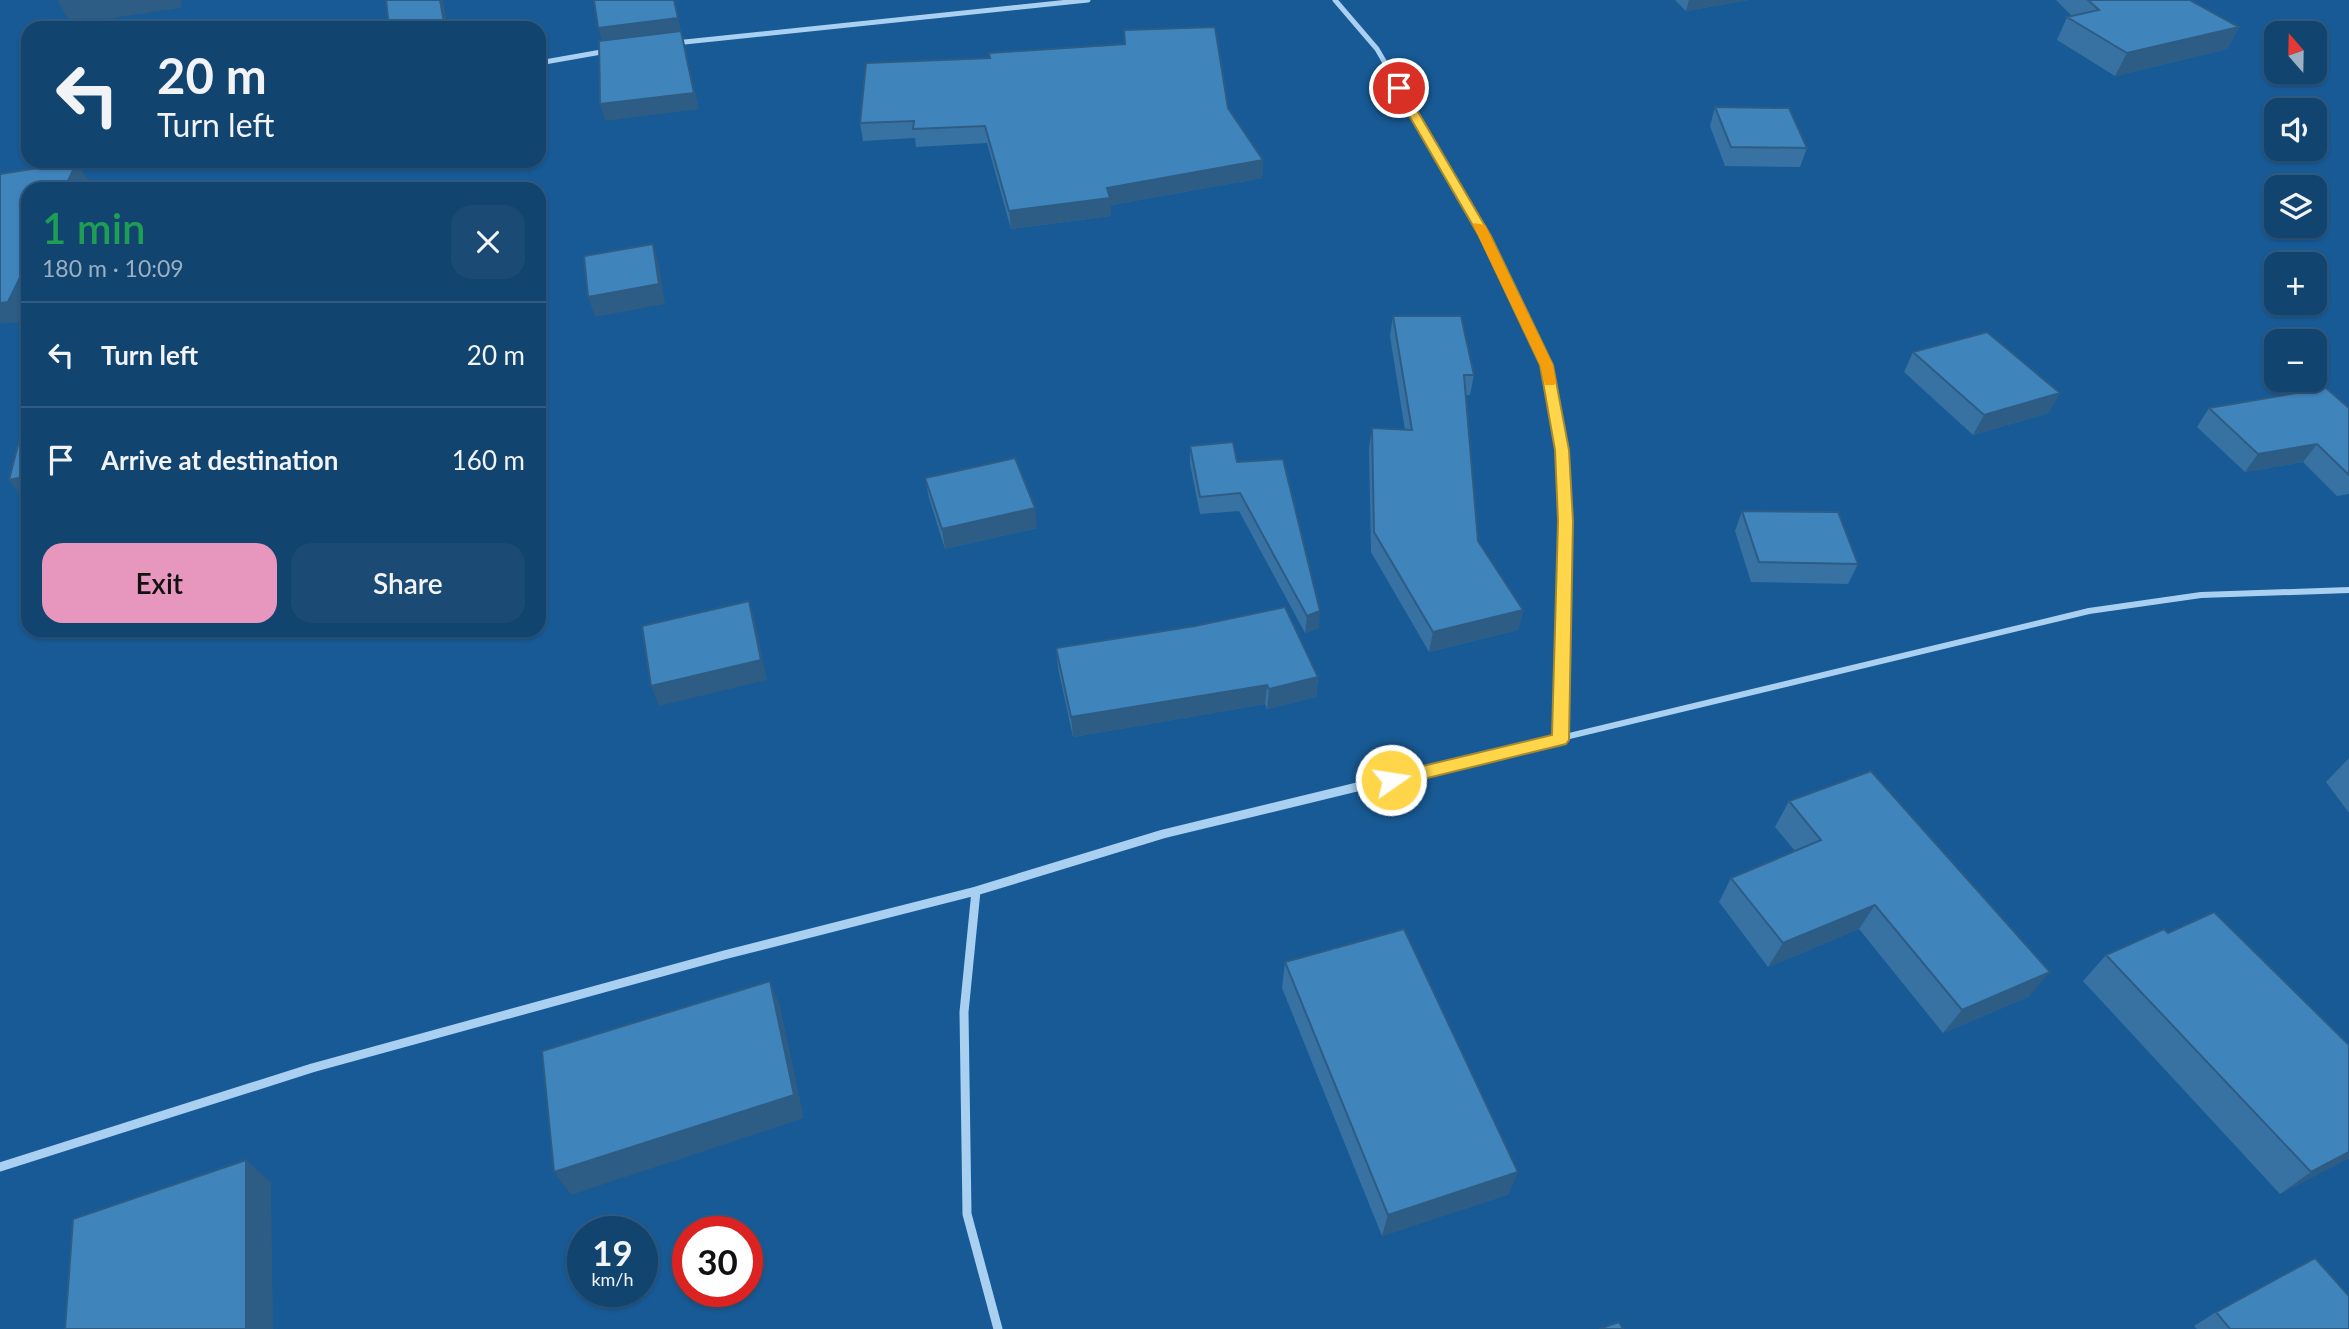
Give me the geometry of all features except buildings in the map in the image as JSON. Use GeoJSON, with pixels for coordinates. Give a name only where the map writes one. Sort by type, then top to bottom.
{"type":"FeatureCollection","features":[{"type":"Feature","properties":{"kind":"street"},"geometry":{"type":"LineString","coordinates":[[674,43],[1088,0]]}},
{"type":"Feature","properties":{"kind":"street"},"geometry":{"type":"LineString","coordinates":[[1335,0],[1377,49],[1485,236],[1547,365],[1562,450],[1566,521],[1560,740]]}},
{"type":"Feature","properties":{"kind":"street"},"geometry":{"type":"LineString","coordinates":[[546,62],[618,49]]}},
{"type":"Feature","properties":{"kind":"street"},"geometry":{"type":"LineString","coordinates":[[0,1167],[312,1068],[711,958],[976,891],[1163,835],[2089,611],[2201,595],[2349,590]]}},
{"type":"Feature","properties":{"kind":"street"},"geometry":{"type":"LineString","coordinates":[[976,891],[964,1012],[967,1214],[998,1329]]}},
{"type":"Feature","properties":{"kind":"slow traffic"},"geometry":{"type":"LineString","coordinates":[[1479,225],[1547,365],[1550,382]]}},
{"type":"Feature","properties":{"kind":"route"},"geometry":{"type":"LineString","coordinates":[[1391,780],[1560,740],[1566,521],[1562,450],[1547,365],[1485,236],[1399,88]]}}]}
